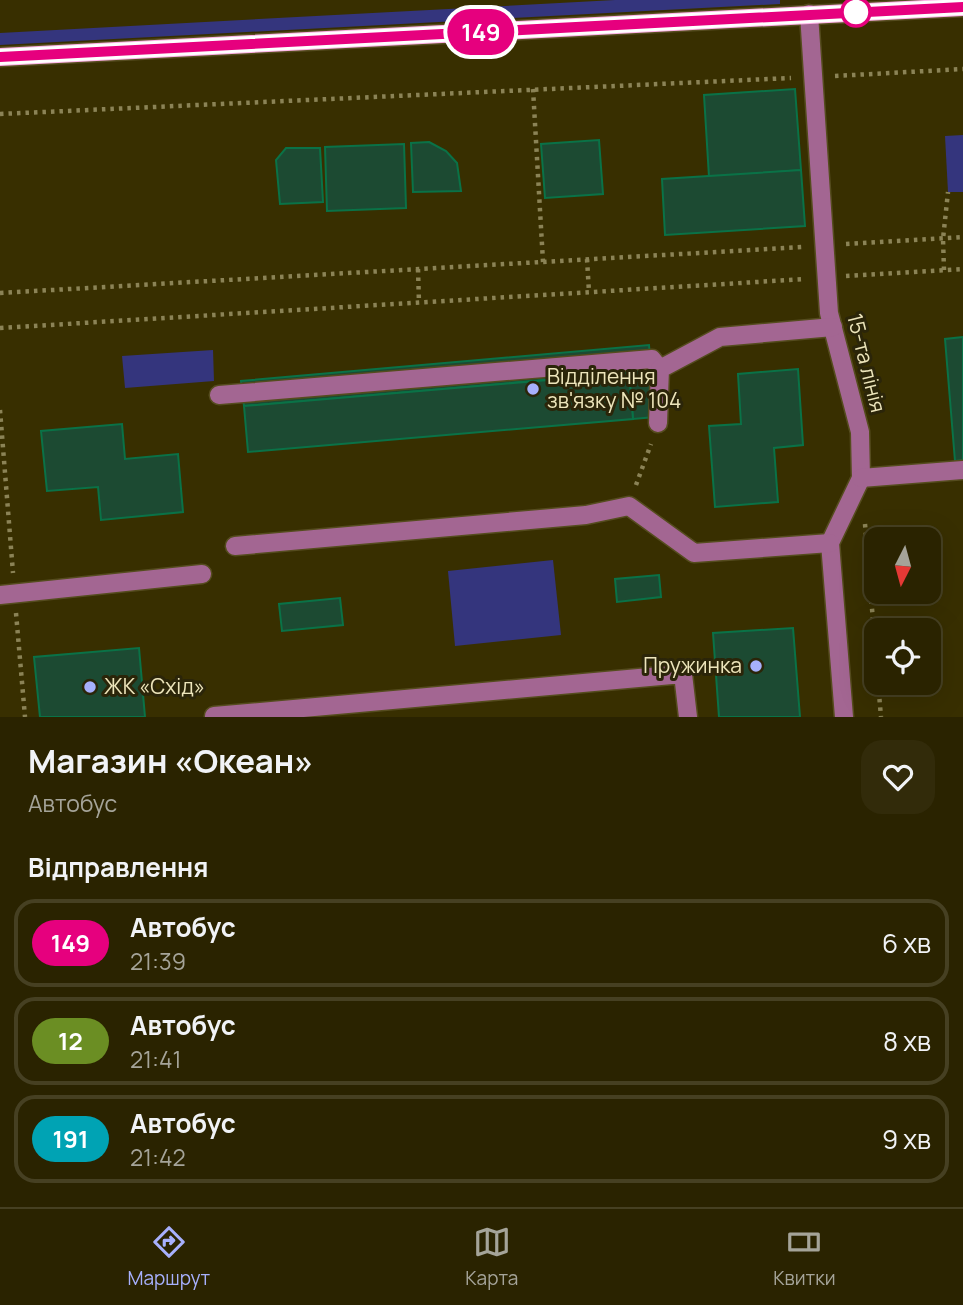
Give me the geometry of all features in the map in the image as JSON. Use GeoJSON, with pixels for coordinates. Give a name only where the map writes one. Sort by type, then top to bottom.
{"type":"FeatureCollection","features":[{"type":"Feature","properties":{"kind":"main road"},"geometry":{"type":"LineString","coordinates":[[0,57],[808,7],[963,7]]}},
{"type":"Feature","properties":{"kind":"street","name":"15-та лінія"},"geometry":{"type":"LineString","coordinates":[[808,7],[833,327],[860,432],[861,478],[830,544],[844,717]]}},
{"type":"Feature","properties":{"kind":"street"},"geometry":{"type":"LineString","coordinates":[[660,369],[720,337],[833,327]]}},
{"type":"Feature","properties":{"kind":"street"},"geometry":{"type":"LineString","coordinates":[[219,395],[652,359],[660,369],[658,423]]}},
{"type":"Feature","properties":{"kind":"street"},"geometry":{"type":"LineString","coordinates":[[861,478],[963,470]]}},
{"type":"Feature","properties":{"kind":"street"},"geometry":{"type":"LineString","coordinates":[[235,546],[586,514],[629,506],[694,553],[830,544]]}},
{"type":"Feature","properties":{"kind":"street"},"geometry":{"type":"LineString","coordinates":[[7,595],[202,574]]}},
{"type":"Feature","properties":{"kind":"street"},"geometry":{"type":"LineString","coordinates":[[214,716],[683,674],[688,717]]}},
{"type":"Feature","properties":{"kind":"path"},"geometry":{"type":"LineString","coordinates":[[0,114],[963,69]]}},
{"type":"Feature","properties":{"kind":"path"},"geometry":{"type":"LineString","coordinates":[[533,89],[543,262]]}},
{"type":"Feature","properties":{"kind":"path"},"geometry":{"type":"LineString","coordinates":[[944,270],[943,239],[948,192]]}},
{"type":"Feature","properties":{"kind":"path"},"geometry":{"type":"LineString","coordinates":[[0,293],[963,237]]}},
{"type":"Feature","properties":{"kind":"path"},"geometry":{"type":"LineString","coordinates":[[587,259],[589,292]]}},
{"type":"Feature","properties":{"kind":"path"},"geometry":{"type":"LineString","coordinates":[[418,269],[419,303]]}},
{"type":"Feature","properties":{"kind":"path"},"geometry":{"type":"LineString","coordinates":[[0,328],[963,269]]}},
{"type":"Feature","properties":{"kind":"path"},"geometry":{"type":"LineString","coordinates":[[0,410],[7,595],[25,717]]}},
{"type":"Feature","properties":{"kind":"path"},"geometry":{"type":"LineString","coordinates":[[629,506],[658,423]]}},
{"type":"Feature","properties":{"kind":"path"},"geometry":{"type":"LineString","coordinates":[[864,519],[873,618]]}},
{"type":"Feature","properties":{"kind":"path"},"geometry":{"type":"LineString","coordinates":[[879,695],[881,717]]}},
{"type":"Feature","properties":{"kind":"shaded area"},"geometry":{"type":"Polygon","coordinates":[[[615,0],[780,0],[780,4],[0,45],[0,33],[615,0]]]}},
{"type":"Feature","properties":{"kind":"shaded area"},"geometry":{"type":"Polygon","coordinates":[[[963,135],[963,192],[948,192],[945,136],[963,135]]]}},
{"type":"Feature","properties":{"kind":"shaded area"},"geometry":{"type":"Polygon","coordinates":[[[213,350],[214,381],[125,388],[122,356],[213,350]]]}},
{"type":"Feature","properties":{"kind":"shaded area"},"geometry":{"type":"Polygon","coordinates":[[[553,560],[561,635],[455,646],[448,571],[553,560]]]}},
{"type":"Feature","properties":{"kind":"building"},"geometry":{"type":"Polygon","coordinates":[[[795,89],[801,170],[709,177],[704,95],[795,89]]]}},
{"type":"Feature","properties":{"kind":"building"},"geometry":{"type":"Polygon","coordinates":[[[599,140],[603,194],[545,198],[541,144],[599,140]]]}},
{"type":"Feature","properties":{"kind":"building"},"geometry":{"type":"Polygon","coordinates":[[[429,142],[446,151],[457,163],[461,191],[413,192],[411,143],[429,142]]]}},
{"type":"Feature","properties":{"kind":"building"},"geometry":{"type":"Polygon","coordinates":[[[404,144],[406,208],[327,211],[325,147],[404,144]]]}},
{"type":"Feature","properties":{"kind":"building"},"geometry":{"type":"Polygon","coordinates":[[[286,148],[320,148],[323,202],[280,204],[276,160],[286,148]]]}},
{"type":"Feature","properties":{"kind":"building"},"geometry":{"type":"Polygon","coordinates":[[[801,170],[805,226],[665,235],[662,179],[801,170]]]}},
{"type":"Feature","properties":{"kind":"building"},"geometry":{"type":"Polygon","coordinates":[[[963,337],[963,460],[955,461],[945,339],[963,337]]]}},
{"type":"Feature","properties":{"kind":"building"},"geometry":{"type":"Polygon","coordinates":[[[649,345],[655,417],[633,419],[629,373],[244,406],[241,381],[649,345]]]}},
{"type":"Feature","properties":{"kind":"building"},"geometry":{"type":"Polygon","coordinates":[[[798,369],[803,445],[774,448],[778,502],[715,507],[709,426],[741,424],[738,374],[798,369]]]}},
{"type":"Feature","properties":{"kind":"building"},"geometry":{"type":"Polygon","coordinates":[[[629,373],[633,419],[248,452],[244,406],[629,373]]]}},
{"type":"Feature","properties":{"kind":"building"},"geometry":{"type":"Polygon","coordinates":[[[122,424],[125,459],[178,454],[183,512],[101,520],[98,487],[47,491],[41,431],[122,424]]]}},
{"type":"Feature","properties":{"kind":"building"},"geometry":{"type":"Polygon","coordinates":[[[659,575],[661,597],[617,602],[615,579],[659,575]]]}},
{"type":"Feature","properties":{"kind":"building"},"geometry":{"type":"Polygon","coordinates":[[[340,598],[343,625],[282,631],[279,604],[340,598]]]}},
{"type":"Feature","properties":{"kind":"building","name":"Пружинка"},"geometry":{"type":"Polygon","coordinates":[[[793,628],[800,717],[719,717],[713,633],[793,628]]]}},
{"type":"Feature","properties":{"kind":"building","name":"ЖК «Схід»"},"geometry":{"type":"Polygon","coordinates":[[[139,648],[145,717],[40,717],[34,657],[139,648]]]}},
{"type":"Feature","properties":{"kind":"bus line","name":"149"},"geometry":{"type":"LineString","coordinates":[[0,57],[963,7]]}},
{"type":"Feature","properties":{"kind":"place","name":"Відділення зв'язку № 104"},"geometry":{"type":"Point","coordinates":[533,389]}},
{"type":"Feature","properties":{"kind":"place","name":"Пружинка"},"geometry":{"type":"Point","coordinates":[756,666]}},
{"type":"Feature","properties":{"kind":"place","name":"ЖК «Схід»"},"geometry":{"type":"Point","coordinates":[90,687]}}]}
